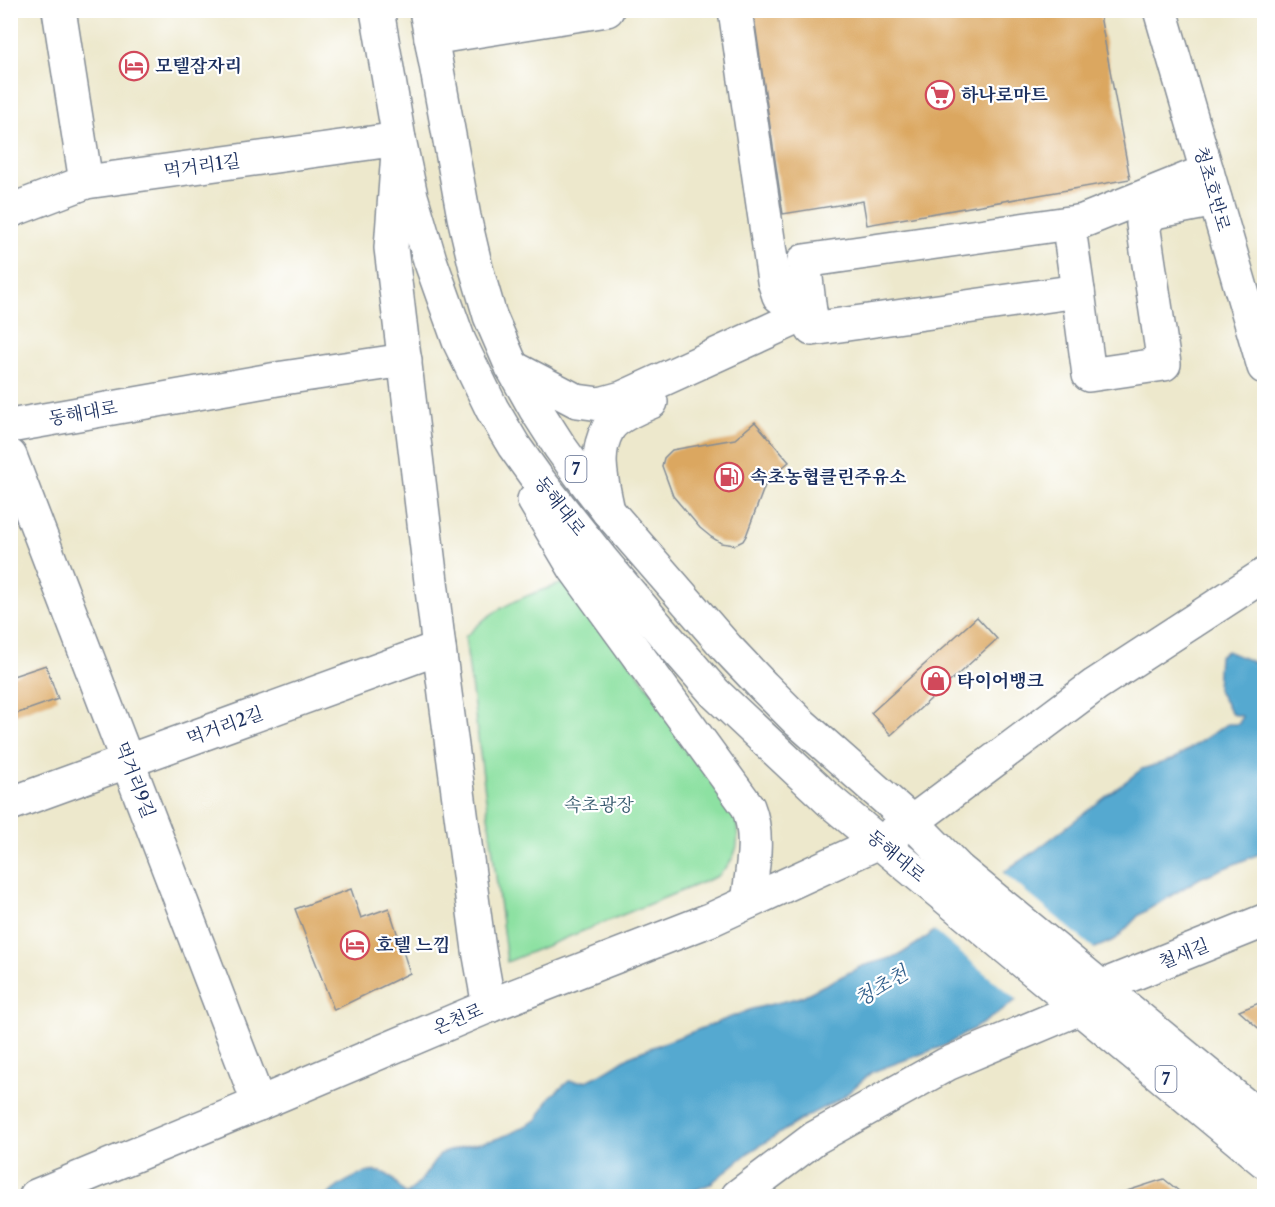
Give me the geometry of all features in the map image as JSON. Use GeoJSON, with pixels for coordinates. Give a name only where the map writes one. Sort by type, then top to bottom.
{"type":"FeatureCollection","features":[{"type":"Feature","properties":{"kind":"street"},"geometry":{"type":"LineString","coordinates":[[59,10],[86,182]]}},
{"type":"Feature","properties":{"kind":"street","name":"동해대로"},"geometry":{"type":"LineString","coordinates":[[377,10],[411,196],[430,260],[459,341],[492,409],[514,446],[539,481],[662,632],[716,693],[830,801],[879,842],[947,879]]}},
{"type":"Feature","properties":{"kind":"street"},"geometry":{"type":"LineString","coordinates":[[428,24],[607,10]]}},
{"type":"Feature","properties":{"kind":"street"},"geometry":{"type":"LineString","coordinates":[[735,10],[774,280],[779,296],[811,321]]}},
{"type":"Feature","properties":{"kind":"street","name":"청초호반로"},"geometry":{"type":"LineString","coordinates":[[1160,10],[1264,367]]}},
{"type":"Feature","properties":{"kind":"street","name":"동해대로"},"geometry":{"type":"LineString","coordinates":[[428,24],[476,268],[490,316],[512,367],[535,408],[560,447],[608,512],[763,686],[912,822],[947,879]]}},
{"type":"Feature","properties":{"kind":"street"},"geometry":{"type":"LineString","coordinates":[[399,139],[391,248],[439,648],[479,950],[489,1006]]}},
{"type":"Feature","properties":{"kind":"street","name":"먹거리1길"},"geometry":{"type":"LineString","coordinates":[[10,211],[86,182],[399,139]]}},
{"type":"Feature","properties":{"kind":"street"},"geometry":{"type":"LineString","coordinates":[[811,321],[804,261],[1083,221],[1211,186]]}},
{"type":"Feature","properties":{"kind":"street"},"geometry":{"type":"LineString","coordinates":[[1071,242],[1089,375],[1164,364],[1143,224],[1154,212],[1211,186]]}},
{"type":"Feature","properties":{"kind":"street"},"geometry":{"type":"LineString","coordinates":[[512,367],[577,401],[600,404],[622,398],[811,321],[1078,291]]}},
{"type":"Feature","properties":{"kind":"street"},"geometry":{"type":"LineString","coordinates":[[608,512],[600,473],[600,451],[609,428],[630,411],[811,321]]}},
{"type":"Feature","properties":{"kind":"street","name":"동해대로"},"geometry":{"type":"LineString","coordinates":[[10,426],[283,378],[405,360]]}},
{"type":"Feature","properties":{"kind":"street"},"geometry":{"type":"LineString","coordinates":[[492,409],[538,509],[575,569],[748,807],[753,818],[755,841],[748,902]]}},
{"type":"Feature","properties":{"kind":"street","name":"먹거리9길"},"geometry":{"type":"LineString","coordinates":[[10,456],[259,1104]]}},
{"type":"Feature","properties":{"kind":"street","name":"온천로"},"geometry":{"type":"LineString","coordinates":[[36,1197],[489,1006],[712,919],[879,842],[912,822],[1095,685],[1264,575]]}},
{"type":"Feature","properties":{"kind":"street","name":"먹거리2길"},"geometry":{"type":"LineString","coordinates":[[10,804],[439,648]]}},
{"type":"Feature","properties":{"kind":"street","name":"7"},"geometry":{"type":"LineString","coordinates":[[947,879],[1086,993],[1264,1121]]}},
{"type":"Feature","properties":{"kind":"street","name":"철새길"},"geometry":{"type":"LineString","coordinates":[[738,1197],[815,1138],[947,1064],[1086,993],[1264,921]]}},
{"type":"Feature","properties":{"kind":"street","name":"7"},"geometry":{"type":"LineString","coordinates":[[1086,993],[1264,1161]]}},
{"type":"Feature","properties":{"kind":"green space","name":"속초광장"},"geometry":{"type":"Polygon","coordinates":[[[570,581],[735,805],[738,835],[736,851],[718,876],[507,962],[465,637],[486,618],[506,606],[570,581]]]}},
{"type":"Feature","properties":{"kind":"water","name":"청초천"},"geometry":{"type":"Polygon","coordinates":[[[1227,651],[1260,665],[1264,673],[1264,852],[1200,878],[1139,915],[1116,939],[1086,952],[983,1023],[946,1045],[872,1072],[842,1098],[807,1116],[748,1153],[710,1184],[681,1196],[327,1196],[346,1181],[371,1172],[386,1174],[406,1195],[420,1182],[440,1154],[493,1140],[537,1120],[550,1097],[569,1081],[589,1080],[632,1055],[752,1009],[801,997],[862,966],[898,956],[927,937],[1012,866],[1142,769],[1174,759],[1227,724],[1239,724],[1242,716],[1232,714],[1217,689],[1219,656],[1227,651]]]}},
{"type":"Feature","properties":{"kind":"pier"},"geometry":{"type":"Polygon","coordinates":[[[1001,871],[1097,951],[1019,1002],[932,929],[1001,871]]]}},
{"type":"Feature","properties":{"kind":"building","name":"하나로마트"},"geometry":{"type":"Polygon","coordinates":[[[753,10],[1099,10],[1130,179],[867,225],[863,201],[783,214],[753,10]]]}},
{"type":"Feature","properties":{"kind":"building"},"geometry":{"type":"Polygon","coordinates":[[[755,422],[789,462],[767,480],[743,541],[735,545],[721,543],[700,528],[673,496],[662,466],[664,458],[672,450],[735,439],[755,422]]]}},
{"type":"Feature","properties":{"kind":"building"},"geometry":{"type":"Polygon","coordinates":[[[977,617],[997,639],[891,735],[871,713],[977,617]]]}},
{"type":"Feature","properties":{"kind":"building"},"geometry":{"type":"Polygon","coordinates":[[[46,665],[58,699],[10,716],[10,677],[46,665]]]}},
{"type":"Feature","properties":{"kind":"building","name":"호텔 느낌"},"geometry":{"type":"Polygon","coordinates":[[[351,889],[361,918],[389,908],[410,973],[334,1010],[295,909],[351,889]]]}},
{"type":"Feature","properties":{"kind":"building"},"geometry":{"type":"Polygon","coordinates":[[[1264,1001],[1264,1033],[1239,1011],[1264,1001]]]}},
{"type":"Feature","properties":{"kind":"building"},"geometry":{"type":"Polygon","coordinates":[[[1164,1179],[1185,1196],[1120,1196],[1124,1192],[1164,1179]]]}},
{"type":"Feature","properties":{"kind":"place","name":"모텔잠자리"},"geometry":{"type":"Point","coordinates":[134,66]}},
{"type":"Feature","properties":{"kind":"place","name":"하나로마트"},"geometry":{"type":"Point","coordinates":[940,95]}},
{"type":"Feature","properties":{"kind":"place","name":"속초농협클린주유소"},"geometry":{"type":"Point","coordinates":[729,477]}},
{"type":"Feature","properties":{"kind":"place","name":"타이어뱅크"},"geometry":{"type":"Point","coordinates":[936,681]}},
{"type":"Feature","properties":{"kind":"place","name":"호텔 느낌"},"geometry":{"type":"Point","coordinates":[355,945]}}]}
